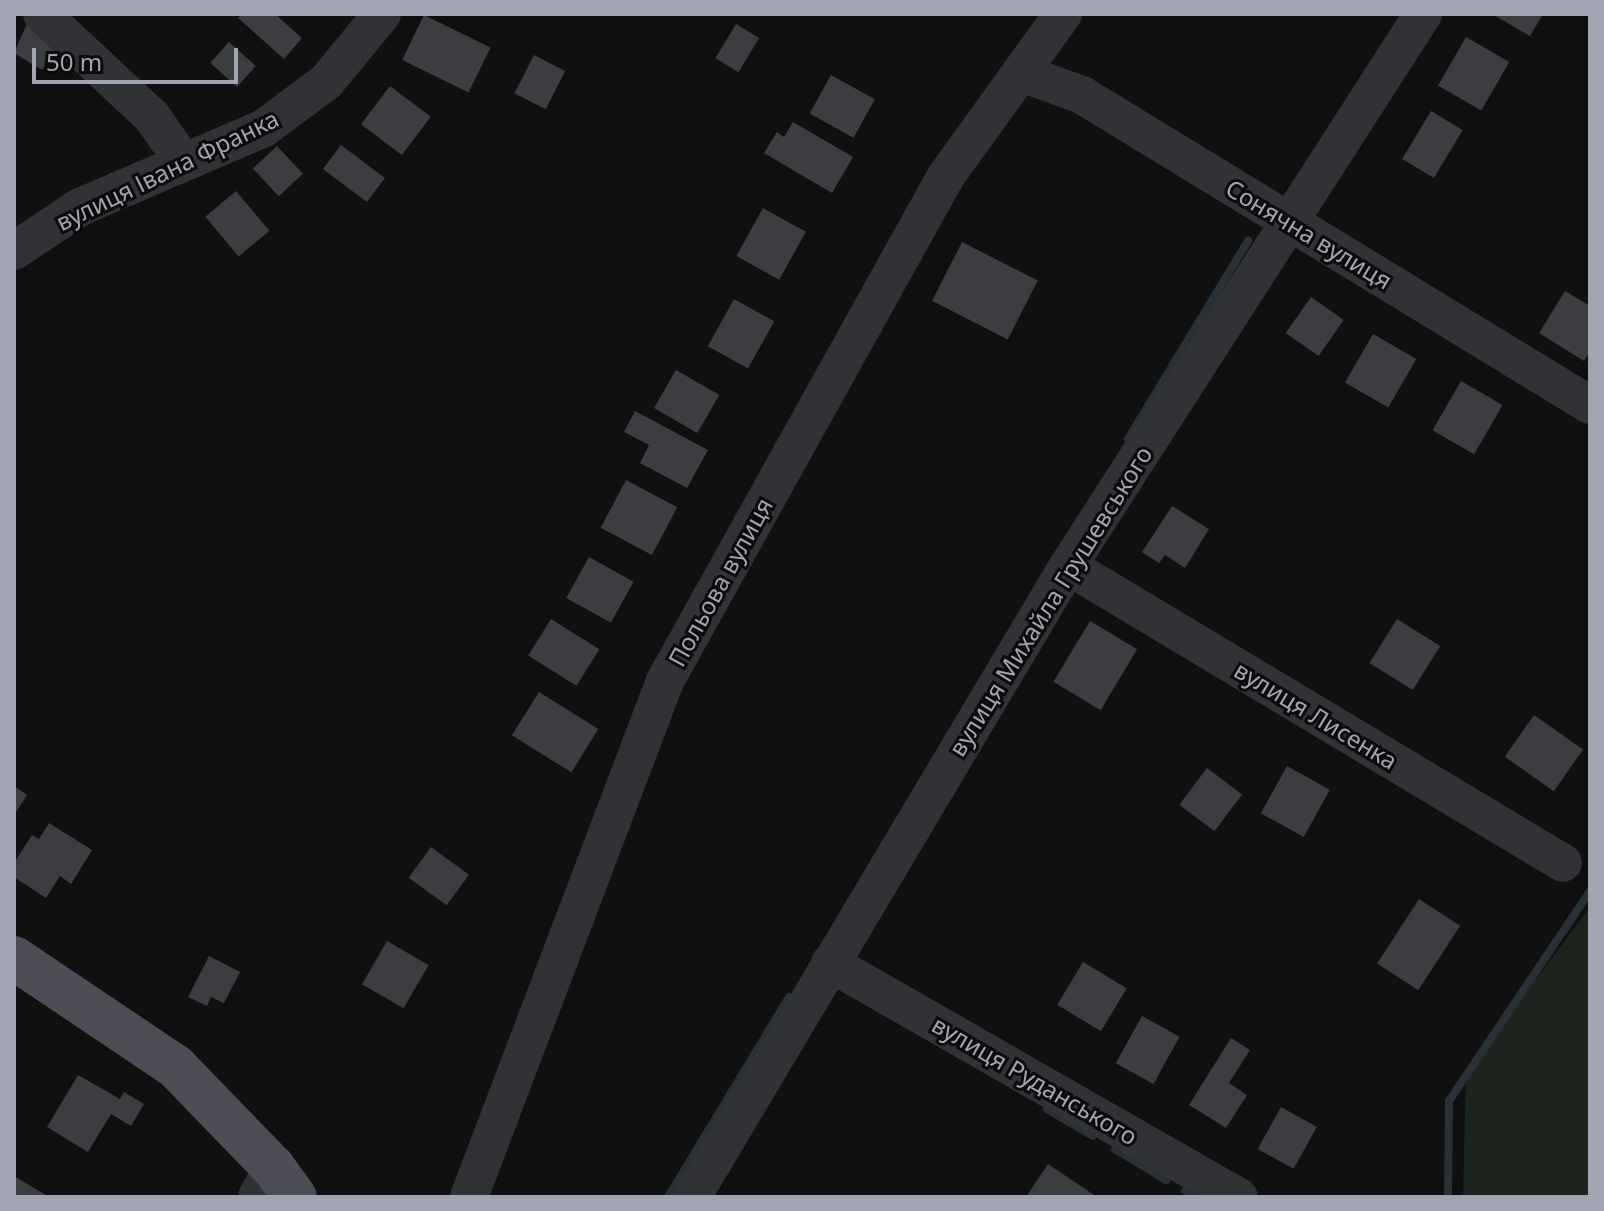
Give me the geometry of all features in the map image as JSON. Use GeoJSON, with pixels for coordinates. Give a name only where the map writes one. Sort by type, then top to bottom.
{"type":"FeatureCollection","features":[{"type":"Feature","properties":{"kind":"main road"},"geometry":{"type":"LineString","coordinates":[[14,958],[176,1067],[275,1187]]}},
{"type":"Feature","properties":{"kind":"street"},"geometry":{"type":"LineString","coordinates":[[42,14],[152,117],[183,161]]}},
{"type":"Feature","properties":{"kind":"street","name":"вулиця Івана Франка"},"geometry":{"type":"LineString","coordinates":[[14,251],[80,207],[264,128],[326,82],[382,14]]}},
{"type":"Feature","properties":{"kind":"street","name":"Польова вулиця"},"geometry":{"type":"LineString","coordinates":[[469,1197],[665,681],[946,176],[1024,74],[1063,14]]}},
{"type":"Feature","properties":{"kind":"street","name":"вулиця Михайла Грушевського"},"geometry":{"type":"LineString","coordinates":[[692,1197],[1068,566],[1423,14]]}},
{"type":"Feature","properties":{"kind":"street","name":"Сонячна вулиця"},"geometry":{"type":"LineString","coordinates":[[1024,74],[1082,95],[1590,405]]}},
{"type":"Feature","properties":{"kind":"street","name":"вулиця Лисенка"},"geometry":{"type":"LineString","coordinates":[[1068,566],[1563,863]]}},
{"type":"Feature","properties":{"kind":"street","name":"вулиця Руданського"},"geometry":{"type":"LineString","coordinates":[[830,963],[1239,1197]]}},
{"type":"Feature","properties":{"kind":"shaded area"},"geometry":{"type":"Polygon","coordinates":[[[1590,907],[1590,1197],[1463,1197],[1466,1073],[1590,907]]]}},
{"type":"Feature","properties":{"kind":"building"},"geometry":{"type":"Polygon","coordinates":[[[241,14],[275,14],[302,38],[284,59],[238,18],[241,14]]]}},
{"type":"Feature","properties":{"kind":"building"},"geometry":{"type":"Polygon","coordinates":[[[1492,14],[1543,14],[1530,36],[1492,14]]]}},
{"type":"Feature","properties":{"kind":"building"},"geometry":{"type":"Polygon","coordinates":[[[424,15],[491,47],[469,92],[402,60],[424,15]]]}},
{"type":"Feature","properties":{"kind":"building"},"geometry":{"type":"Polygon","coordinates":[[[29,19],[61,39],[42,70],[14,53],[29,19]]]}},
{"type":"Feature","properties":{"kind":"building"},"geometry":{"type":"Polygon","coordinates":[[[736,24],[759,38],[739,72],[715,58],[736,24]]]}},
{"type":"Feature","properties":{"kind":"building"},"geometry":{"type":"Polygon","coordinates":[[[1466,37],[1509,62],[1481,110],[1438,85],[1466,37]]]}},
{"type":"Feature","properties":{"kind":"building"},"geometry":{"type":"Polygon","coordinates":[[[229,42],[256,66],[237,87],[210,63],[229,42]]]}},
{"type":"Feature","properties":{"kind":"building"},"geometry":{"type":"Polygon","coordinates":[[[534,55],[565,71],[546,109],[514,93],[534,55]]]}},
{"type":"Feature","properties":{"kind":"building"},"geometry":{"type":"Polygon","coordinates":[[[831,75],[875,99],[853,138],[810,113],[831,75]]]}},
{"type":"Feature","properties":{"kind":"building"},"geometry":{"type":"Polygon","coordinates":[[[390,86],[431,117],[402,155],[361,124],[390,86]]]}},
{"type":"Feature","properties":{"kind":"building"},"geometry":{"type":"Polygon","coordinates":[[[1431,111],[1463,130],[1434,178],[1402,159],[1431,111]]]}},
{"type":"Feature","properties":{"kind":"building"},"geometry":{"type":"Polygon","coordinates":[[[793,122],[853,157],[832,193],[764,153],[777,132],[784,137],[793,122]]]}},
{"type":"Feature","properties":{"kind":"building"},"geometry":{"type":"Polygon","coordinates":[[[341,145],[385,178],[367,202],[323,169],[341,145]]]}},
{"type":"Feature","properties":{"kind":"building"},"geometry":{"type":"Polygon","coordinates":[[[277,146],[303,174],[279,196],[253,169],[277,146]]]}},
{"type":"Feature","properties":{"kind":"building"},"geometry":{"type":"Polygon","coordinates":[[[236,191],[269,231],[239,257],[205,217],[236,191]]]}},
{"type":"Feature","properties":{"kind":"building"},"geometry":{"type":"Polygon","coordinates":[[[763,208],[806,232],[779,280],[736,256],[763,208]]]}},
{"type":"Feature","properties":{"kind":"building"},"geometry":{"type":"Polygon","coordinates":[[[962,242],[1038,281],[1008,339],[932,301],[962,242]]]}},
{"type":"Feature","properties":{"kind":"building"},"geometry":{"type":"Polygon","coordinates":[[[1565,291],[1590,306],[1590,351],[1584,361],[1539,333],[1565,291]]]}},
{"type":"Feature","properties":{"kind":"building"},"geometry":{"type":"Polygon","coordinates":[[[1311,297],[1344,320],[1319,356],[1286,333],[1311,297]]]}},
{"type":"Feature","properties":{"kind":"building"},"geometry":{"type":"Polygon","coordinates":[[[734,299],[774,321],[748,369],[708,346],[734,299]]]}},
{"type":"Feature","properties":{"kind":"building"},"geometry":{"type":"Polygon","coordinates":[[[1373,334],[1416,359],[1388,407],[1345,382],[1373,334]]]}},
{"type":"Feature","properties":{"kind":"building"},"geometry":{"type":"Polygon","coordinates":[[[676,370],[719,395],[697,433],[654,408],[676,370]]]}},
{"type":"Feature","properties":{"kind":"building"},"geometry":{"type":"Polygon","coordinates":[[[1461,381],[1503,405],[1474,454],[1432,430],[1461,381]]]}},
{"type":"Feature","properties":{"kind":"building"},"geometry":{"type":"Polygon","coordinates":[[[635,411],[708,450],[687,488],[640,463],[649,445],[624,432],[635,411]]]}},
{"type":"Feature","properties":{"kind":"building"},"geometry":{"type":"Polygon","coordinates":[[[626,480],[677,507],[652,555],[601,528],[626,480]]]}},
{"type":"Feature","properties":{"kind":"building"},"geometry":{"type":"Polygon","coordinates":[[[1172,506],[1209,529],[1185,568],[1165,555],[1159,563],[1142,552],[1172,506]]]}},
{"type":"Feature","properties":{"kind":"building"},"geometry":{"type":"Polygon","coordinates":[[[589,557],[634,582],[611,623],[566,598],[589,557]]]}},
{"type":"Feature","properties":{"kind":"building"},"geometry":{"type":"Polygon","coordinates":[[[551,619],[599,649],[577,686],[528,655],[551,619]]]}},
{"type":"Feature","properties":{"kind":"building"},"geometry":{"type":"Polygon","coordinates":[[[1397,619],[1440,646],[1413,690],[1369,663],[1397,619]]]}},
{"type":"Feature","properties":{"kind":"building"},"geometry":{"type":"Polygon","coordinates":[[[1090,621],[1137,649],[1101,710],[1053,682],[1090,621]]]}},
{"type":"Feature","properties":{"kind":"building"},"geometry":{"type":"Polygon","coordinates":[[[539,692],[598,729],[571,772],[512,735],[539,692]]]}},
{"type":"Feature","properties":{"kind":"building"},"geometry":{"type":"Polygon","coordinates":[[[1534,715],[1583,749],[1554,791],[1505,757],[1534,715]]]}},
{"type":"Feature","properties":{"kind":"building"},"geometry":{"type":"Polygon","coordinates":[[[1287,766],[1330,790],[1304,837],[1261,813],[1287,766]]]}},
{"type":"Feature","properties":{"kind":"building"},"geometry":{"type":"Polygon","coordinates":[[[1207,768],[1242,794],[1214,831],[1179,805],[1207,768]]]}},
{"type":"Feature","properties":{"kind":"building"},"geometry":{"type":"Polygon","coordinates":[[[14,786],[27,795],[14,815],[14,786]]]}},
{"type":"Feature","properties":{"kind":"building"},"geometry":{"type":"Polygon","coordinates":[[[49,823],[92,850],[71,884],[60,876],[46,898],[14,877],[14,863],[32,835],[39,839],[49,823]]]}},
{"type":"Feature","properties":{"kind":"building"},"geometry":{"type":"Polygon","coordinates":[[[431,847],[469,875],[447,905],[409,878],[431,847]]]}},
{"type":"Feature","properties":{"kind":"building"},"geometry":{"type":"Polygon","coordinates":[[[1419,899],[1460,926],[1418,990],[1377,964],[1419,899]]]}},
{"type":"Feature","properties":{"kind":"building"},"geometry":{"type":"Polygon","coordinates":[[[387,941],[429,965],[404,1008],[362,984],[387,941]]]}},
{"type":"Feature","properties":{"kind":"building"},"geometry":{"type":"Polygon","coordinates":[[[209,956],[240,972],[224,1003],[211,997],[207,1006],[188,997],[209,956]]]}},
{"type":"Feature","properties":{"kind":"building"},"geometry":{"type":"Polygon","coordinates":[[[1083,962],[1127,988],[1101,1031],[1057,1005],[1083,962]]]}},
{"type":"Feature","properties":{"kind":"building"},"geometry":{"type":"Polygon","coordinates":[[[1142,1016],[1180,1037],[1153,1084],[1116,1063],[1142,1016]]]}},
{"type":"Feature","properties":{"kind":"building"},"geometry":{"type":"Polygon","coordinates":[[[1231,1038],[1250,1050],[1229,1083],[1247,1095],[1226,1128],[1189,1105],[1231,1038]]]}},
{"type":"Feature","properties":{"kind":"building"},"geometry":{"type":"Polygon","coordinates":[[[78,1075],[120,1099],[124,1092],[144,1104],[131,1126],[111,1114],[88,1152],[47,1127],[78,1075]]]}},
{"type":"Feature","properties":{"kind":"building"},"geometry":{"type":"Polygon","coordinates":[[[1281,1107],[1317,1127],[1294,1169],[1258,1149],[1281,1107]]]}},
{"type":"Feature","properties":{"kind":"building"},"geometry":{"type":"Polygon","coordinates":[[[1048,1164],[1097,1197],[1026,1197],[1048,1164]]]}},
{"type":"Feature","properties":{"kind":"building"},"geometry":{"type":"Polygon","coordinates":[[[14,1176],[49,1197],[14,1197],[14,1176]]]}},
{"type":"Feature","properties":{"kind":"waterway"},"geometry":{"type":"LineString","coordinates":[[1128,439],[1248,241]]}},
{"type":"Feature","properties":{"kind":"waterway"},"geometry":{"type":"LineString","coordinates":[[1448,1197],[1449,1101],[1590,891]]}},
{"type":"Feature","properties":{"kind":"waterway"},"geometry":{"type":"LineString","coordinates":[[668,1197],[789,997]]}},
{"type":"Feature","properties":{"kind":"waterway"},"geometry":{"type":"LineString","coordinates":[[1047,1109],[1093,1136]]}},
{"type":"Feature","properties":{"kind":"waterway"},"geometry":{"type":"LineString","coordinates":[[1115,1149],[1166,1180]]}},
{"type":"Feature","properties":{"kind":"waterway"},"geometry":{"type":"LineString","coordinates":[[1185,1191],[1195,1197]]}}]}
